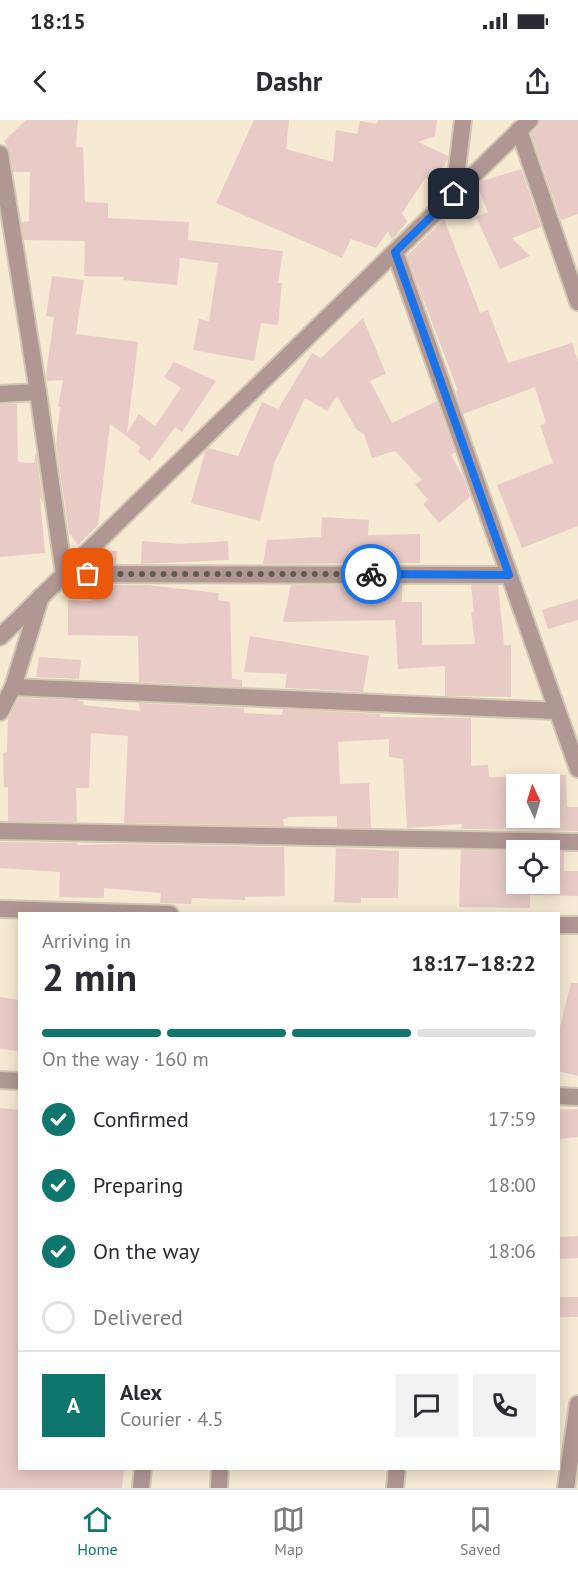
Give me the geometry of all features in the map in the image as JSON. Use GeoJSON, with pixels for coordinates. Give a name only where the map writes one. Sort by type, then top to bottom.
{"type":"FeatureCollection","features":[{"type":"Feature","properties":{"kind":"street"},"geometry":{"type":"LineString","coordinates":[[454,194],[464,120]]}},
{"type":"Feature","properties":{"kind":"street"},"geometry":{"type":"LineString","coordinates":[[0,637],[525,125],[578,302]]}},
{"type":"Feature","properties":{"kind":"street"},"geometry":{"type":"LineString","coordinates":[[0,154],[64,574]]}},
{"type":"Feature","properties":{"kind":"street"},"geometry":{"type":"LineString","coordinates":[[395,252],[578,769]]}},
{"type":"Feature","properties":{"kind":"street"},"geometry":{"type":"LineString","coordinates":[[0,394],[38,392]]}},
{"type":"Feature","properties":{"kind":"street"},"geometry":{"type":"LineString","coordinates":[[64,574],[509,575]]}},
{"type":"Feature","properties":{"kind":"street"},"geometry":{"type":"LineString","coordinates":[[0,712],[13,687],[41,596]]}},
{"type":"Feature","properties":{"kind":"street"},"geometry":{"type":"LineString","coordinates":[[13,687],[557,711]]}},
{"type":"Feature","properties":{"kind":"street"},"geometry":{"type":"LineString","coordinates":[[0,831],[578,842]]}},
{"type":"Feature","properties":{"kind":"street"},"geometry":{"type":"LineString","coordinates":[[0,909],[102,912]]}},
{"type":"Feature","properties":{"kind":"street"},"geometry":{"type":"LineString","coordinates":[[560,925],[578,925]]}},
{"type":"Feature","properties":{"kind":"street"},"geometry":{"type":"LineString","coordinates":[[0,1080],[18,1081]]}},
{"type":"Feature","properties":{"kind":"street"},"geometry":{"type":"LineString","coordinates":[[560,1096],[578,1096]]}},
{"type":"Feature","properties":{"kind":"street"},"geometry":{"type":"LineString","coordinates":[[566,1488],[578,1404]]}},
{"type":"Feature","properties":{"kind":"street"},"geometry":{"type":"LineString","coordinates":[[141,1488],[143,1470]]}},
{"type":"Feature","properties":{"kind":"street"},"geometry":{"type":"LineString","coordinates":[[219,1488],[220,1470]]}},
{"type":"Feature","properties":{"kind":"street"},"geometry":{"type":"LineString","coordinates":[[395,1488],[397,1470]]}},
{"type":"Feature","properties":{"kind":"building"},"geometry":{"type":"Polygon","coordinates":[[[26,120],[78,120],[76,147],[83,147],[85,202],[108,203],[108,218],[189,222],[188,240],[283,251],[278,283],[282,283],[278,325],[261,323],[254,361],[193,350],[199,319],[209,321],[218,263],[180,258],[177,285],[123,280],[124,277],[84,276],[85,241],[24,240],[21,222],[29,221],[30,172],[13,172],[10,152],[4,141],[26,120]]]}},
{"type":"Feature","properties":{"kind":"building"},"geometry":{"type":"Polygon","coordinates":[[[254,120],[289,120],[286,149],[333,162],[336,130],[357,134],[360,121],[377,124],[378,120],[437,120],[435,136],[418,142],[448,156],[448,159],[433,182],[426,177],[402,213],[407,222],[392,240],[388,231],[376,248],[351,239],[342,258],[216,203],[254,120]]]}},
{"type":"Feature","properties":{"kind":"building"},"geometry":{"type":"Polygon","coordinates":[[[540,120],[578,120],[578,214],[561,220],[531,133],[538,127],[540,120]]]}},
{"type":"Feature","properties":{"kind":"building"},"geometry":{"type":"Polygon","coordinates":[[[521,169],[541,227],[512,238],[530,256],[500,269],[476,217],[488,212],[477,186],[482,181],[521,169]]]}},
{"type":"Feature","properties":{"kind":"building"},"geometry":{"type":"Polygon","coordinates":[[[444,219],[480,313],[488,310],[508,363],[572,343],[578,361],[578,526],[522,548],[497,485],[553,463],[540,425],[546,423],[535,387],[463,414],[456,392],[458,391],[407,256],[444,219]]]}},
{"type":"Feature","properties":{"kind":"building"},"geometry":{"type":"Polygon","coordinates":[[[52,276],[84,280],[76,334],[138,342],[127,433],[139,414],[155,426],[181,388],[164,377],[174,362],[216,381],[182,432],[175,427],[150,461],[138,452],[141,447],[110,424],[98,525],[78,545],[69,533],[56,444],[60,407],[58,407],[63,380],[47,381],[46,375],[54,317],[46,316],[52,276]]]}},
{"type":"Feature","properties":{"kind":"building"},"geometry":{"type":"Polygon","coordinates":[[[363,318],[386,374],[370,381],[392,423],[437,401],[455,452],[451,455],[464,478],[470,497],[439,523],[423,504],[428,500],[415,484],[422,480],[395,451],[372,458],[364,434],[357,430],[337,396],[327,411],[305,398],[275,461],[260,521],[191,503],[208,448],[238,456],[262,402],[278,409],[312,353],[321,358],[363,318]]]}},
{"type":"Feature","properties":{"kind":"building"},"geometry":{"type":"Polygon","coordinates":[[[0,404],[17,404],[18,462],[34,463],[36,452],[43,502],[40,498],[45,553],[0,557],[0,404]]]}},
{"type":"Feature","properties":{"kind":"building"},"geometry":{"type":"Polygon","coordinates":[[[322,517],[369,520],[368,535],[420,534],[420,563],[263,564],[267,540],[321,537],[322,517]]]}},
{"type":"Feature","properties":{"kind":"building"},"geometry":{"type":"Polygon","coordinates":[[[142,541],[180,544],[228,541],[229,560],[141,564],[142,541]]]}},
{"type":"Feature","properties":{"kind":"building"},"geometry":{"type":"Polygon","coordinates":[[[104,550],[117,551],[116,564],[94,564],[92,562],[104,550]]]}},
{"type":"Feature","properties":{"kind":"building"},"geometry":{"type":"Polygon","coordinates":[[[92,585],[147,585],[219,593],[218,600],[230,602],[232,679],[242,680],[242,687],[139,682],[138,636],[68,635],[68,600],[91,601],[92,585]]]}},
{"type":"Feature","properties":{"kind":"building"},"geometry":{"type":"Polygon","coordinates":[[[291,585],[402,585],[402,602],[422,602],[422,645],[475,644],[471,612],[474,612],[471,585],[498,585],[504,645],[511,645],[511,697],[445,696],[445,666],[398,669],[395,620],[283,622],[291,585]]]}},
{"type":"Feature","properties":{"kind":"building"},"geometry":{"type":"Polygon","coordinates":[[[578,599],[578,620],[548,629],[542,610],[578,599]]]}},
{"type":"Feature","properties":{"kind":"building"},"geometry":{"type":"Polygon","coordinates":[[[250,636],[369,656],[363,692],[285,688],[287,674],[244,672],[250,636]]]}},
{"type":"Feature","properties":{"kind":"building"},"geometry":{"type":"Polygon","coordinates":[[[39,657],[81,660],[79,679],[36,677],[39,657]]]}},
{"type":"Feature","properties":{"kind":"building"},"geometry":{"type":"Polygon","coordinates":[[[19,698],[77,700],[84,702],[83,705],[140,711],[139,703],[244,708],[244,713],[282,715],[283,709],[380,714],[380,717],[471,718],[471,766],[488,765],[489,777],[506,777],[506,828],[560,828],[560,775],[566,775],[567,807],[578,807],[578,831],[461,829],[462,824],[407,828],[403,759],[389,757],[389,739],[338,742],[340,784],[369,783],[371,828],[337,827],[337,816],[287,817],[283,819],[284,826],[124,823],[128,736],[91,733],[89,788],[76,788],[77,822],[8,821],[8,787],[4,787],[3,753],[7,752],[8,718],[19,698]]]}},
{"type":"Feature","properties":{"kind":"building"},"geometry":{"type":"Polygon","coordinates":[[[0,842],[284,847],[285,896],[245,897],[245,900],[192,898],[191,904],[160,903],[161,893],[104,888],[104,898],[59,897],[60,872],[0,868],[0,842]]]}},
{"type":"Feature","properties":{"kind":"building"},"geometry":{"type":"Polygon","coordinates":[[[336,848],[399,851],[398,898],[361,898],[361,903],[334,902],[336,848]]]}},
{"type":"Feature","properties":{"kind":"building"},"geometry":{"type":"Polygon","coordinates":[[[461,850],[506,851],[506,894],[560,894],[560,852],[564,852],[564,871],[578,871],[578,896],[530,895],[530,908],[459,907],[461,850]]]}},
{"type":"Feature","properties":{"kind":"building"},"geometry":{"type":"Polygon","coordinates":[[[571,983],[578,983],[578,1076],[560,1072],[560,1027],[571,983]]]}},
{"type":"Feature","properties":{"kind":"building"},"geometry":{"type":"Polygon","coordinates":[[[0,997],[18,1000],[18,1051],[0,1049],[0,997]]]}},
{"type":"Feature","properties":{"kind":"building"},"geometry":{"type":"Polygon","coordinates":[[[0,1108],[18,1110],[18,1470],[124,1470],[122,1488],[0,1488],[0,1108]]]}},
{"type":"Feature","properties":{"kind":"building"},"geometry":{"type":"Polygon","coordinates":[[[578,1109],[578,1137],[560,1139],[560,1110],[578,1109]]]}},
{"type":"Feature","properties":{"kind":"building"},"geometry":{"type":"Polygon","coordinates":[[[578,1236],[578,1258],[560,1259],[560,1237],[578,1236]]]}},
{"type":"Feature","properties":{"kind":"building"},"geometry":{"type":"Polygon","coordinates":[[[560,1297],[578,1297],[578,1317],[560,1317],[560,1297]]]}},
{"type":"Feature","properties":{"kind":"way so far"},"geometry":{"type":"LineString","coordinates":[[88,574],[371,574]]}},
{"type":"Feature","properties":{"kind":"route"},"geometry":{"type":"LineString","coordinates":[[371,574],[509,575],[395,252],[454,194]]}}]}
